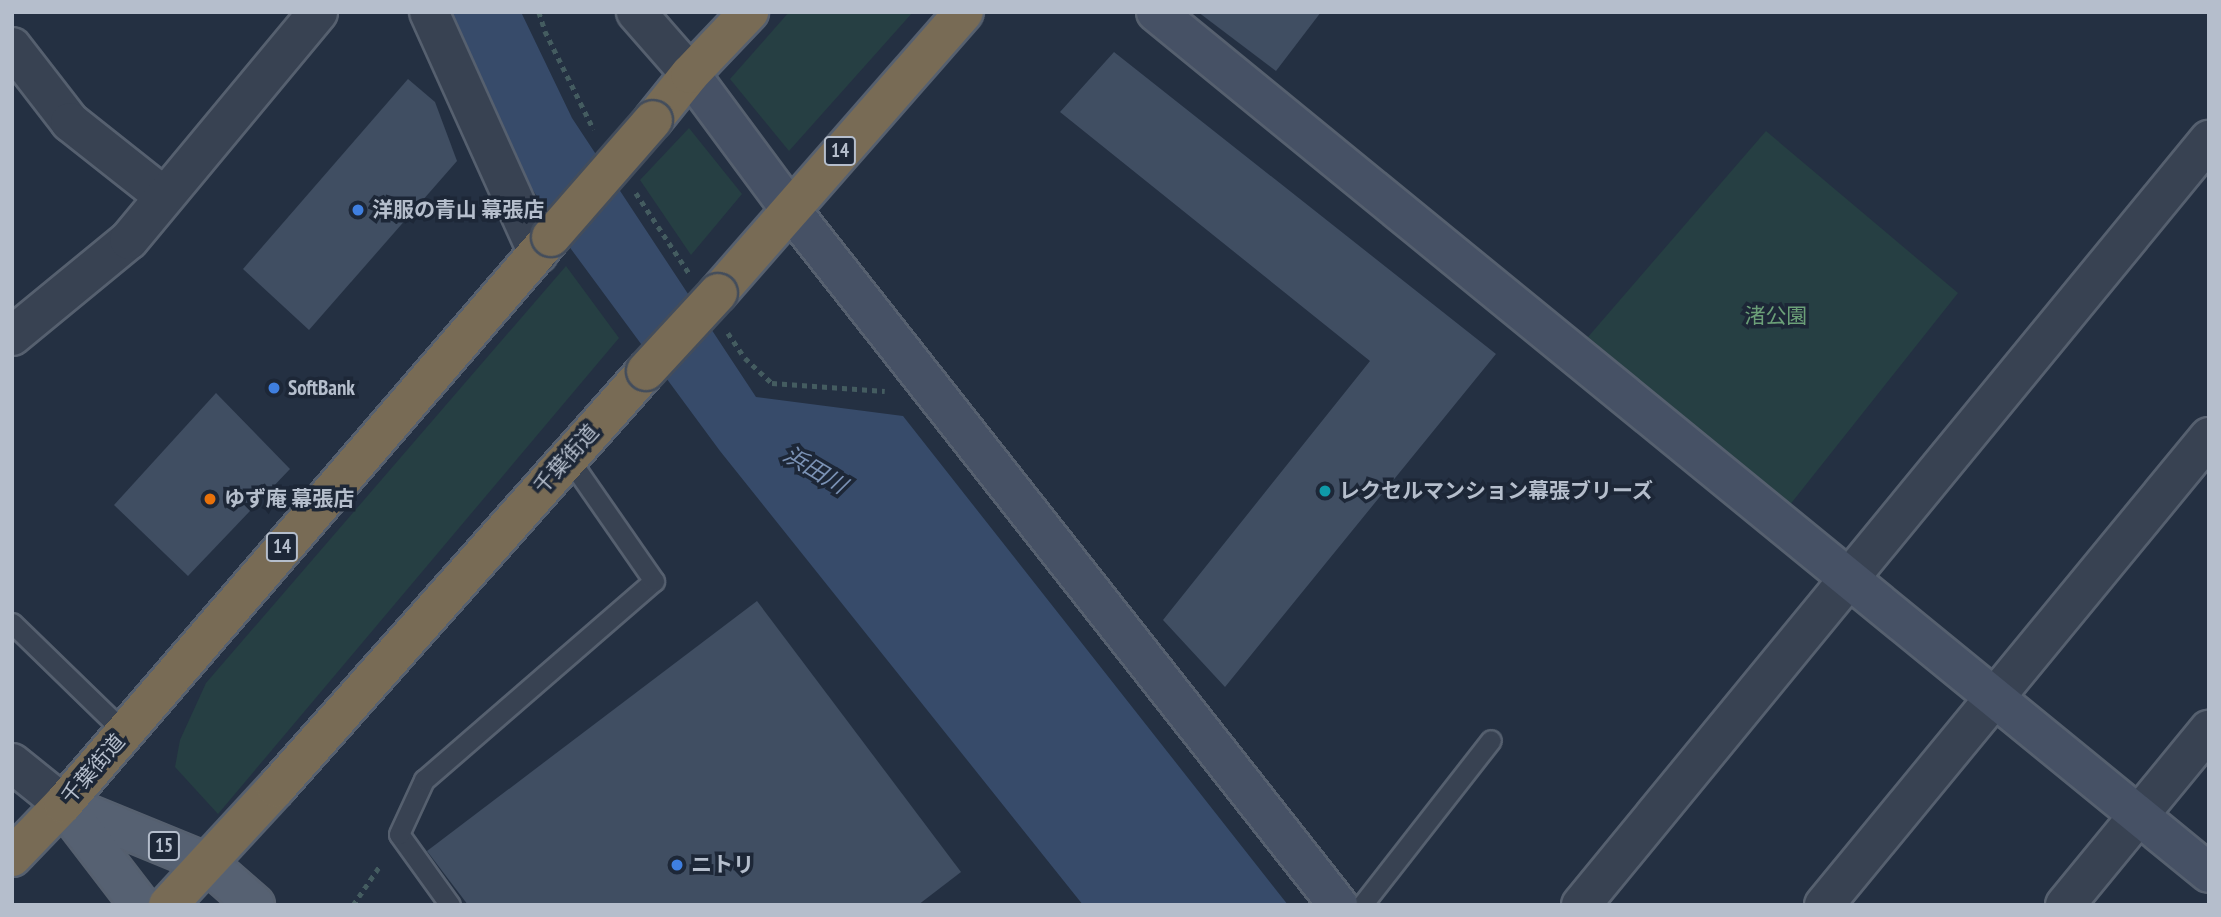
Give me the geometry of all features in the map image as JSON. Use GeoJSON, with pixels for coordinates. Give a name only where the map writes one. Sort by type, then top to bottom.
{"type":"FeatureCollection","features":[{"type":"Feature","properties":{"kind":"highway","name":"千葉街道"},"geometry":{"type":"LineString","coordinates":[[12,857],[125,733],[338,481],[653,120],[690,74],[749,12]]}},
{"type":"Feature","properties":{"kind":"highway","name":"千葉街道"},"geometry":{"type":"LineString","coordinates":[[168,905],[964,12]]}},
{"type":"Feature","properties":{"kind":"main road","name":"15"},"geometry":{"type":"LineString","coordinates":[[63,804],[207,863],[255,905]]}},
{"type":"Feature","properties":{"kind":"main road"},"geometry":{"type":"LineString","coordinates":[[63,804],[140,905]]}},
{"type":"Feature","properties":{"kind":"street"},"geometry":{"type":"LineString","coordinates":[[12,337],[129,240],[162,195],[318,12]]}},
{"type":"Feature","properties":{"kind":"street"},"geometry":{"type":"LineString","coordinates":[[429,12],[544,245]]}},
{"type":"Feature","properties":{"kind":"street"},"geometry":{"type":"LineString","coordinates":[[636,12],[690,74],[790,209],[1338,905]]}},
{"type":"Feature","properties":{"kind":"street"},"geometry":{"type":"LineString","coordinates":[[1156,12],[2209,873]]}},
{"type":"Feature","properties":{"kind":"street"},"geometry":{"type":"LineString","coordinates":[[12,47],[70,122],[162,195]]}},
{"type":"Feature","properties":{"kind":"street"},"geometry":{"type":"LineString","coordinates":[[1581,905],[2209,140]]}},
{"type":"Feature","properties":{"kind":"street"},"geometry":{"type":"LineString","coordinates":[[1824,905],[2209,437]]}},
{"type":"Feature","properties":{"kind":"street"},"geometry":{"type":"LineString","coordinates":[[2065,905],[2209,730]]}},
{"type":"Feature","properties":{"kind":"street"},"geometry":{"type":"LineString","coordinates":[[12,763],[63,804]]}},
{"type":"Feature","properties":{"kind":"lane"},"geometry":{"type":"LineString","coordinates":[[450,905],[399,834],[424,780],[654,581],[567,456]]}},
{"type":"Feature","properties":{"kind":"lane"},"geometry":{"type":"LineString","coordinates":[[12,623],[125,733]]}},
{"type":"Feature","properties":{"kind":"lane"},"geometry":{"type":"LineString","coordinates":[[1362,905],[1491,740]]}},
{"type":"Feature","properties":{"kind":"path"},"geometry":{"type":"LineString","coordinates":[[539,12],[545,31],[600,139]]}},
{"type":"Feature","properties":{"kind":"path"},"geometry":{"type":"LineString","coordinates":[[631,186],[711,298],[745,358],[772,383],[887,391]]}},
{"type":"Feature","properties":{"kind":"path"},"geometry":{"type":"LineString","coordinates":[[353,905],[379,867]]}},
{"type":"Feature","properties":{"kind":"green space"},"geometry":{"type":"Polygon","coordinates":[[[789,12],[913,12],[789,151],[730,79],[789,12]]]}},
{"type":"Feature","properties":{"kind":"green space"},"geometry":{"type":"Polygon","coordinates":[[[689,128],[742,194],[691,255],[640,180],[689,128]]]}},
{"type":"Feature","properties":{"kind":"green space","name":"渚公園"},"geometry":{"type":"Polygon","coordinates":[[[1766,131],[1958,293],[1789,506],[1588,337],[1766,131]]]}},
{"type":"Feature","properties":{"kind":"green space"},"geometry":{"type":"Polygon","coordinates":[[[566,266],[619,338],[218,814],[175,767],[180,740],[206,683],[566,266]]]}},
{"type":"Feature","properties":{"kind":"water","name":"浜田川"},"geometry":{"type":"Polygon","coordinates":[[[450,12],[521,12],[572,118],[756,397],[903,416],[1288,905],[1083,905],[720,451],[571,249],[525,178],[450,12]]]}},
{"type":"Feature","properties":{"kind":"building"},"geometry":{"type":"Polygon","coordinates":[[[1198,12],[1321,12],[1276,71],[1198,12]]]}},
{"type":"Feature","properties":{"kind":"building","name":"レクセルマンション幕張ブリーズ"},"geometry":{"type":"Polygon","coordinates":[[[1114,52],[1496,354],[1225,687],[1163,620],[1370,361],[1060,112],[1114,52]]]}},
{"type":"Feature","properties":{"kind":"building"},"geometry":{"type":"Polygon","coordinates":[[[408,79],[435,102],[457,161],[309,330],[243,269],[408,79]]]}},
{"type":"Feature","properties":{"kind":"building"},"geometry":{"type":"Polygon","coordinates":[[[216,393],[290,469],[188,576],[114,505],[216,393]]]}},
{"type":"Feature","properties":{"kind":"building"},"geometry":{"type":"Polygon","coordinates":[[[757,601],[961,872],[918,905],[468,905],[427,851],[757,601]]]}},
{"type":"Feature","properties":{"kind":"place","name":"洋服の青山 幕張店"},"geometry":{"type":"Point","coordinates":[358,210]}},
{"type":"Feature","properties":{"kind":"place","name":"SoftBank"},"geometry":{"type":"Point","coordinates":[274,388]}},
{"type":"Feature","properties":{"kind":"place","name":"レクセルマンション幕張ブリーズ"},"geometry":{"type":"Point","coordinates":[1325,491]}},
{"type":"Feature","properties":{"kind":"place","name":"ゆず庵 幕張店"},"geometry":{"type":"Point","coordinates":[210,499]}},
{"type":"Feature","properties":{"kind":"place","name":"ニトリ"},"geometry":{"type":"Point","coordinates":[677,865]}}]}
